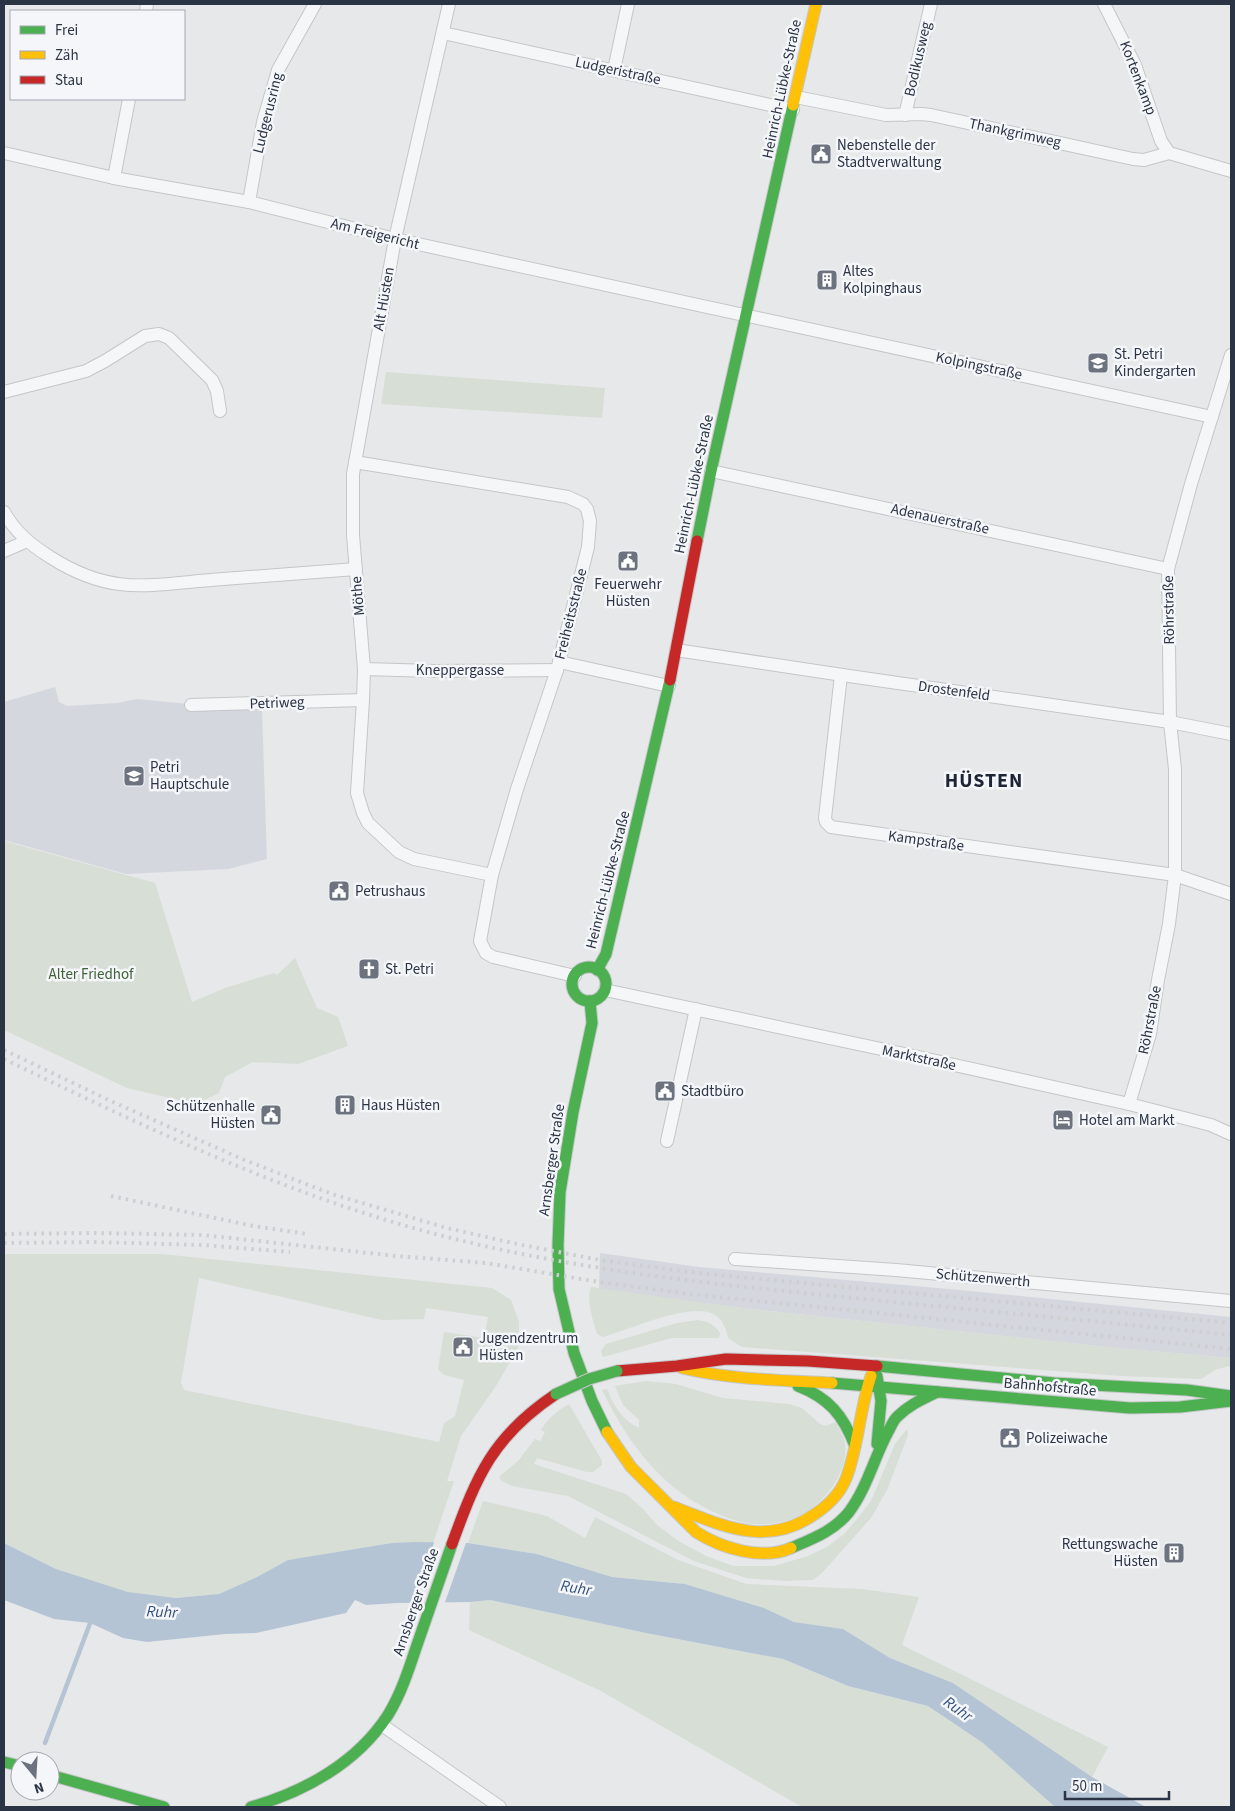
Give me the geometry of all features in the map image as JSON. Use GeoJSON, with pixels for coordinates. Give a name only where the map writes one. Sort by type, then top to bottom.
{"type":"FeatureCollection","features":[{"type":"Feature","properties":{"kind":"street","name":"Ludgerusring"},"geometry":{"type":"LineString","coordinates":[[249,202],[263,122],[278,70],[315,4]]}},
{"type":"Feature","properties":{"kind":"street","name":"Alt Hüsten"},"geometry":{"type":"LineString","coordinates":[[356,569],[352,518],[352,485],[355,462],[395,239],[450,4]]}},
{"type":"Feature","properties":{"kind":"street"},"geometry":{"type":"LineString","coordinates":[[614,70],[628,4]]}},
{"type":"Feature","properties":{"kind":"street","name":"Heinrich-Lübke-Straße"},"geometry":{"type":"LineString","coordinates":[[597,970],[604,960],[608,944],[668,686],[711,471],[816,4]]}},
{"type":"Feature","properties":{"kind":"street","name":"Bodikusweg"},"geometry":{"type":"LineString","coordinates":[[905,115],[931,4]]}},
{"type":"Feature","properties":{"kind":"street","name":"Kortenkamp"},"geometry":{"type":"LineString","coordinates":[[1104,4],[1135,65],[1161,141],[1170,153]]}},
{"type":"Feature","properties":{"kind":"street","name":"Ludgeristraße"},"geometry":{"type":"LineString","coordinates":[[443,33],[792,110]]}},
{"type":"Feature","properties":{"kind":"street","name":"Thankgrimweg"},"geometry":{"type":"LineString","coordinates":[[796,97],[886,115],[931,115],[1139,160],[1170,153],[1231,171]]}},
{"type":"Feature","properties":{"kind":"street"},"geometry":{"type":"LineString","coordinates":[[114,178],[129,100]]}},
{"type":"Feature","properties":{"kind":"street","name":"Am Freigericht"},"geometry":{"type":"LineString","coordinates":[[4,153],[114,178],[249,202],[395,239],[746,316]]}},
{"type":"Feature","properties":{"kind":"street","name":"Kolpingstraße"},"geometry":{"type":"LineString","coordinates":[[746,316],[1212,417]]}},
{"type":"Feature","properties":{"kind":"street"},"geometry":{"type":"LineString","coordinates":[[4,392],[86,370],[105,361],[145,336],[159,334],[169,338],[212,380],[217,391],[220,411]]}},
{"type":"Feature","properties":{"kind":"street","name":"Röhrstraße"},"geometry":{"type":"LineString","coordinates":[[1129,1104],[1150,1034],[1158,980],[1170,924],[1175,875],[1175,769],[1170,722],[1168,569],[1176,534],[1231,355]]}},
{"type":"Feature","properties":{"kind":"street","name":"Freiheitsstraße"},"geometry":{"type":"LineString","coordinates":[[355,462],[568,497],[583,504],[589,515],[590,532],[579,588],[558,666],[517,788],[492,874],[480,941],[486,954],[493,957],[575,976]]}},
{"type":"Feature","properties":{"kind":"street","name":"Adenauerstraße"},"geometry":{"type":"LineString","coordinates":[[711,471],[1168,569]]}},
{"type":"Feature","properties":{"kind":"street","name":"Möthe"},"geometry":{"type":"LineString","coordinates":[[4,512],[27,541],[54,560],[86,576],[104,582],[124,585],[166,586],[214,580],[356,569],[364,669],[357,793],[363,813],[368,823],[399,852],[407,856],[492,874]]}},
{"type":"Feature","properties":{"kind":"street"},"geometry":{"type":"LineString","coordinates":[[4,552],[27,541]]}},
{"type":"Feature","properties":{"kind":"street","name":"Drostenfeld"},"geometry":{"type":"LineString","coordinates":[[676,650],[1170,722],[1231,734]]}},
{"type":"Feature","properties":{"kind":"street","name":"Kneppergasse"},"geometry":{"type":"LineString","coordinates":[[364,669],[434,671],[558,666],[668,686]]}},
{"type":"Feature","properties":{"kind":"street","name":"Kampstraße"},"geometry":{"type":"LineString","coordinates":[[841,675],[825,818],[831,827],[1175,875]]}},
{"type":"Feature","properties":{"kind":"street","name":"Petriweg"},"geometry":{"type":"LineString","coordinates":[[191,705],[363,700]]}},
{"type":"Feature","properties":{"kind":"street"},"geometry":{"type":"LineString","coordinates":[[1175,875],[1231,894]]}},
{"type":"Feature","properties":{"kind":"street","name":"Heinrich-Lübke-Straße"},"geometry":{"type":"LineString","coordinates":[[575,976],[582,969],[597,970],[605,978],[605,990]]}},
{"type":"Feature","properties":{"kind":"street"},"geometry":{"type":"LineString","coordinates":[[575,976],[573,986],[580,999],[590,1001],[599,998],[605,990]]}},
{"type":"Feature","properties":{"kind":"street","name":"Marktstraße"},"geometry":{"type":"LineString","coordinates":[[605,990],[1129,1104],[1211,1125],[1231,1134]]}},
{"type":"Feature","properties":{"kind":"street","name":"Arnsberger Straße"},"geometry":{"type":"LineString","coordinates":[[590,1001],[592,1023],[572,1112],[560,1192],[559,1290],[577,1362],[592,1402],[605,1429],[631,1467],[696,1532],[721,1546],[754,1552],[787,1550],[820,1536],[842,1519],[860,1496],[896,1417],[914,1402],[937,1392]]}},
{"type":"Feature","properties":{"kind":"street"},"geometry":{"type":"LineString","coordinates":[[667,1141],[696,1009]]}},
{"type":"Feature","properties":{"kind":"street","name":"Schützenwerth"},"geometry":{"type":"LineString","coordinates":[[735,1259],[896,1270],[1231,1301]]}},
{"type":"Feature","properties":{"kind":"street","name":"Arnsberger Straße"},"geometry":{"type":"LineString","coordinates":[[251,1807],[287,1796],[318,1780],[358,1749],[382,1725],[401,1691],[469,1498],[482,1469],[508,1432],[530,1412],[556,1394],[589,1379],[617,1371],[726,1359],[874,1367]]}},
{"type":"Feature","properties":{"kind":"street","name":"Arnsberger Straße"},"geometry":{"type":"LineString","coordinates":[[667,1504],[742,1531],[772,1532],[794,1527],[816,1516],[832,1500],[850,1471],[863,1397],[867,1386],[705,1374],[676,1366]]}},
{"type":"Feature","properties":{"kind":"street"},"geometry":{"type":"LineString","coordinates":[[867,1386],[874,1367]]}},
{"type":"Feature","properties":{"kind":"street"},"geometry":{"type":"LineString","coordinates":[[874,1367],[882,1402],[876,1459]]}},
{"type":"Feature","properties":{"kind":"street","name":"Bahnhofstraße"},"geometry":{"type":"LineString","coordinates":[[874,1367],[1055,1384],[1204,1391],[1231,1396]]}},
{"type":"Feature","properties":{"kind":"street","name":"Arnsberger Straße"},"geometry":{"type":"LineString","coordinates":[[784,1381],[817,1394],[832,1405],[846,1424],[855,1447]]}},
{"type":"Feature","properties":{"kind":"street","name":"Bahnhofstraße"},"geometry":{"type":"LineString","coordinates":[[867,1386],[1148,1410],[1200,1407],[1231,1401]]}},
{"type":"Feature","properties":{"kind":"street"},"geometry":{"type":"LineString","coordinates":[[382,1725],[485,1803],[500,1807]]}},
{"type":"Feature","properties":{"kind":"street"},"geometry":{"type":"LineString","coordinates":[[60,1778],[162,1807]]}},
{"type":"Feature","properties":{"kind":"shaded area","name":"Petri Hauptschule"},"geometry":{"type":"Polygon","coordinates":[[[55,687],[59,702],[67,706],[117,703],[137,699],[262,711],[267,859],[228,869],[126,874],[4,840],[4,702],[55,687]]]}},
{"type":"Feature","properties":{"kind":"shaded area"},"geometry":{"type":"Polygon","coordinates":[[[600,1253],[699,1267],[960,1290],[1231,1317],[1231,1358],[1117,1348],[742,1308],[599,1289],[600,1253]]]}},
{"type":"Feature","properties":{"kind":"green space"},"geometry":{"type":"Polygon","coordinates":[[[386,372],[605,388],[602,418],[381,404],[386,372]]]}},
{"type":"Feature","properties":{"kind":"green space","name":"Alter Friedhof"},"geometry":{"type":"Polygon","coordinates":[[[4,841],[155,883],[192,1002],[225,988],[274,973],[277,975],[295,958],[317,1008],[338,1017],[348,1046],[298,1064],[253,1062],[225,1077],[219,1093],[196,1104],[127,1088],[4,1030],[4,841]]]}},
{"type":"Feature","properties":{"kind":"green space"},"geometry":{"type":"Polygon","coordinates":[[[4,1254],[161,1254],[492,1288],[511,1300],[519,1322],[518,1348],[496,1386],[461,1436],[447,1481],[454,1481],[433,1543],[392,1543],[288,1560],[257,1577],[219,1594],[176,1598],[128,1592],[56,1569],[4,1543],[4,1254]],[[199,1278],[181,1382],[184,1390],[439,1442],[444,1423],[455,1416],[464,1380],[444,1375],[438,1369],[444,1332],[484,1338],[488,1317],[426,1308],[424,1319],[382,1320],[199,1278]]]}},
{"type":"Feature","properties":{"kind":"green space"},"geometry":{"type":"Polygon","coordinates":[[[591,1287],[742,1308],[1117,1348],[1231,1358],[1231,1366],[1217,1369],[1201,1379],[1121,1376],[742,1347],[728,1338],[720,1319],[708,1312],[697,1311],[670,1315],[603,1337],[597,1334],[592,1316],[589,1299],[591,1287]]]}},
{"type":"Feature","properties":{"kind":"green space"},"geometry":{"type":"Polygon","coordinates":[[[698,1320],[713,1325],[720,1333],[719,1338],[672,1338],[603,1357],[601,1351],[606,1344],[677,1323],[698,1320]]]}},
{"type":"Feature","properties":{"kind":"green space"},"geometry":{"type":"Polygon","coordinates":[[[646,1381],[676,1384],[723,1398],[789,1404],[802,1408],[820,1424],[826,1426],[835,1422],[844,1439],[845,1451],[838,1477],[822,1499],[812,1508],[800,1516],[789,1520],[770,1524],[750,1524],[713,1512],[673,1486],[640,1453],[626,1433],[602,1390],[607,1389],[619,1412],[639,1428],[639,1420],[623,1405],[615,1386],[646,1381]]]}},
{"type":"Feature","properties":{"kind":"green space"},"geometry":{"type":"Polygon","coordinates":[[[569,1404],[602,1461],[602,1465],[593,1472],[587,1472],[537,1458],[534,1464],[626,1494],[657,1525],[680,1542],[706,1556],[733,1566],[774,1566],[808,1556],[827,1547],[844,1534],[871,1501],[895,1444],[907,1429],[908,1435],[887,1490],[871,1518],[822,1573],[813,1580],[785,1581],[746,1578],[694,1561],[568,1496],[512,1486],[502,1481],[499,1477],[518,1461],[535,1439],[540,1441],[545,1432],[541,1430],[547,1422],[569,1404]]]}},
{"type":"Feature","properties":{"kind":"green space"},"geometry":{"type":"Polygon","coordinates":[[[483,1501],[547,1516],[585,1538],[595,1517],[678,1560],[746,1584],[862,1589],[919,1597],[902,1645],[1108,1747],[1092,1777],[953,1683],[890,1658],[843,1629],[794,1622],[764,1608],[685,1584],[612,1577],[537,1554],[468,1543],[483,1501]]]}},
{"type":"Feature","properties":{"kind":"green space"},"geometry":{"type":"Polygon","coordinates":[[[490,1600],[646,1633],[783,1659],[848,1686],[928,1706],[983,1743],[1055,1807],[802,1807],[601,1691],[469,1630],[470,1602],[490,1600]]]}},
{"type":"Feature","properties":{"kind":"water","name":"Ruhr"},"geometry":{"type":"Polygon","coordinates":[[[4,1543],[56,1569],[128,1592],[176,1598],[219,1594],[257,1577],[288,1560],[392,1543],[468,1543],[537,1554],[612,1577],[685,1584],[764,1608],[794,1622],[843,1629],[890,1658],[953,1683],[1092,1777],[1146,1807],[1055,1807],[983,1743],[928,1706],[848,1686],[783,1659],[646,1633],[490,1600],[366,1605],[355,1600],[346,1613],[256,1633],[225,1634],[147,1642],[123,1638],[90,1623],[54,1619],[4,1600],[4,1543]]]}},
{"type":"Feature","properties":{"kind":"pier"},"geometry":{"type":"Polygon","coordinates":[[[435,1540],[467,1540],[444,1605],[412,1606],[435,1540]]]}},
{"type":"Feature","properties":{"kind":"waterway"},"geometry":{"type":"LineString","coordinates":[[45,1743],[92,1618]]}},
{"type":"Feature","properties":{"kind":"railway"},"geometry":{"type":"LineString","coordinates":[[4,1050],[113,1102],[242,1159],[311,1186],[335,1195],[447,1228],[517,1244],[600,1260],[697,1273],[1231,1323]]}},
{"type":"Feature","properties":{"kind":"railway"},"geometry":{"type":"LineString","coordinates":[[4,1059],[166,1135],[276,1182],[389,1221],[496,1249],[644,1275],[694,1281],[1231,1335]]}},
{"type":"Feature","properties":{"kind":"railway"},"geometry":{"type":"LineString","coordinates":[[111,1196],[253,1226],[307,1234]]}},
{"type":"Feature","properties":{"kind":"railway"},"geometry":{"type":"LineString","coordinates":[[4,1234],[203,1235],[396,1256],[486,1263],[599,1282],[689,1294],[1231,1349]]}},
{"type":"Feature","properties":{"kind":"railway"},"geometry":{"type":"LineString","coordinates":[[4,1243],[94,1242],[202,1245],[290,1252]]}},
{"type":"Feature","properties":{"kind":"traffic: fast"},"geometry":{"type":"LineString","coordinates":[[697,541],[793,105]]}},
{"type":"Feature","properties":{"kind":"traffic: fast"},"geometry":{"type":"LineString","coordinates":[[597,970],[606,954],[670,680]]}},
{"type":"Feature","properties":{"kind":"traffic: fast"},"geometry":{"type":"LineString","coordinates":[[589,967],[601,972],[606,984],[601,996],[589,1001],[577,996],[572,984],[577,972],[589,967]]}},
{"type":"Feature","properties":{"kind":"traffic: fast"},"geometry":{"type":"LineString","coordinates":[[590,1001],[592,1023],[573,1112],[560,1192],[559,1289],[574,1353],[592,1401],[607,1432]]}},
{"type":"Feature","properties":{"kind":"traffic: fast"},"geometry":{"type":"LineString","coordinates":[[877,1366],[1054,1383],[1187,1390],[1231,1396]]}},
{"type":"Feature","properties":{"kind":"traffic: fast"},"geometry":{"type":"LineString","coordinates":[[556,1394],[589,1379],[617,1371]]}},
{"type":"Feature","properties":{"kind":"traffic: fast"},"geometry":{"type":"LineString","coordinates":[[877,1376],[881,1401],[877,1444]]}},
{"type":"Feature","properties":{"kind":"traffic: fast"},"geometry":{"type":"LineString","coordinates":[[832,1383],[1130,1408],[1180,1407],[1231,1401]]}},
{"type":"Feature","properties":{"kind":"traffic: fast"},"geometry":{"type":"LineString","coordinates":[[798,1386],[818,1396],[834,1409],[845,1425],[855,1446]]}},
{"type":"Feature","properties":{"kind":"traffic: fast"},"geometry":{"type":"LineString","coordinates":[[791,1548],[822,1534],[843,1519],[861,1493],[895,1419],[911,1405],[937,1392]]}},
{"type":"Feature","properties":{"kind":"traffic: fast"},"geometry":{"type":"LineString","coordinates":[[251,1807],[290,1793],[328,1773],[361,1748],[388,1715],[404,1681],[452,1544]]}},
{"type":"Feature","properties":{"kind":"traffic: fast"},"geometry":{"type":"LineString","coordinates":[[4,1762],[10,1764]]}},
{"type":"Feature","properties":{"kind":"traffic: fast"},"geometry":{"type":"LineString","coordinates":[[60,1778],[164,1807]]}},
{"type":"Feature","properties":{"kind":"traffic: slow"},"geometry":{"type":"LineString","coordinates":[[793,105],[816,4]]}},
{"type":"Feature","properties":{"kind":"traffic: slow"},"geometry":{"type":"LineString","coordinates":[[682,1368],[738,1377],[832,1383]]}},
{"type":"Feature","properties":{"kind":"traffic: slow"},"geometry":{"type":"LineString","coordinates":[[674,1507],[727,1527],[762,1532],[780,1530],[797,1524],[815,1514],[835,1496],[846,1479],[855,1449],[864,1400],[871,1376]]}},
{"type":"Feature","properties":{"kind":"traffic: slow"},"geometry":{"type":"LineString","coordinates":[[607,1432],[631,1467],[696,1532],[729,1548],[742,1551],[767,1553],[780,1552],[791,1548]]}},
{"type":"Feature","properties":{"kind":"traffic: jam"},"geometry":{"type":"LineString","coordinates":[[670,680],[697,541]]}},
{"type":"Feature","properties":{"kind":"traffic: jam"},"geometry":{"type":"LineString","coordinates":[[617,1371],[677,1366],[726,1359],[808,1361],[877,1366]]}},
{"type":"Feature","properties":{"kind":"traffic: jam"},"geometry":{"type":"LineString","coordinates":[[452,1544],[470,1497],[490,1459],[517,1425],[556,1394]]}},
{"type":"Feature","properties":{"kind":"place","name":"Nebenstelle der Stadtverwaltung"},"geometry":{"type":"Point","coordinates":[821,154]}},
{"type":"Feature","properties":{"kind":"place","name":"Altes Kolpinghaus"},"geometry":{"type":"Point","coordinates":[827,280]}},
{"type":"Feature","properties":{"kind":"place","name":"St. Petri Kindergarten"},"geometry":{"type":"Point","coordinates":[1098,363]}},
{"type":"Feature","properties":{"kind":"place","name":"Feuerwehr Hüsten"},"geometry":{"type":"Point","coordinates":[628,561]}},
{"type":"Feature","properties":{"kind":"place","name":"Petri Hauptschule"},"geometry":{"type":"Point","coordinates":[134,776]}},
{"type":"Feature","properties":{"kind":"place","name":"Petrushaus"},"geometry":{"type":"Point","coordinates":[339,891]}},
{"type":"Feature","properties":{"kind":"place","name":"St. Petri"},"geometry":{"type":"Point","coordinates":[369,969]}},
{"type":"Feature","properties":{"kind":"place","name":"Stadtbüro"},"geometry":{"type":"Point","coordinates":[665,1091]}},
{"type":"Feature","properties":{"kind":"place","name":"Haus Hüsten"},"geometry":{"type":"Point","coordinates":[345,1105]}},
{"type":"Feature","properties":{"kind":"place","name":"Schützenhalle Hüsten"},"geometry":{"type":"Point","coordinates":[271,1115]}},
{"type":"Feature","properties":{"kind":"place","name":"Hotel am Markt"},"geometry":{"type":"Point","coordinates":[1063,1120]}},
{"type":"Feature","properties":{"kind":"place","name":"Jugendzentrum Hüsten"},"geometry":{"type":"Point","coordinates":[463,1347]}},
{"type":"Feature","properties":{"kind":"place","name":"Polizeiwache"},"geometry":{"type":"Point","coordinates":[1010,1438]}},
{"type":"Feature","properties":{"kind":"place","name":"Rettungswache Hüsten"},"geometry":{"type":"Point","coordinates":[1174,1553]}},
{"type":"Feature","properties":{"kind":"district","name":"HÜSTEN"},"geometry":{"type":"Point","coordinates":[984,781]}}]}
